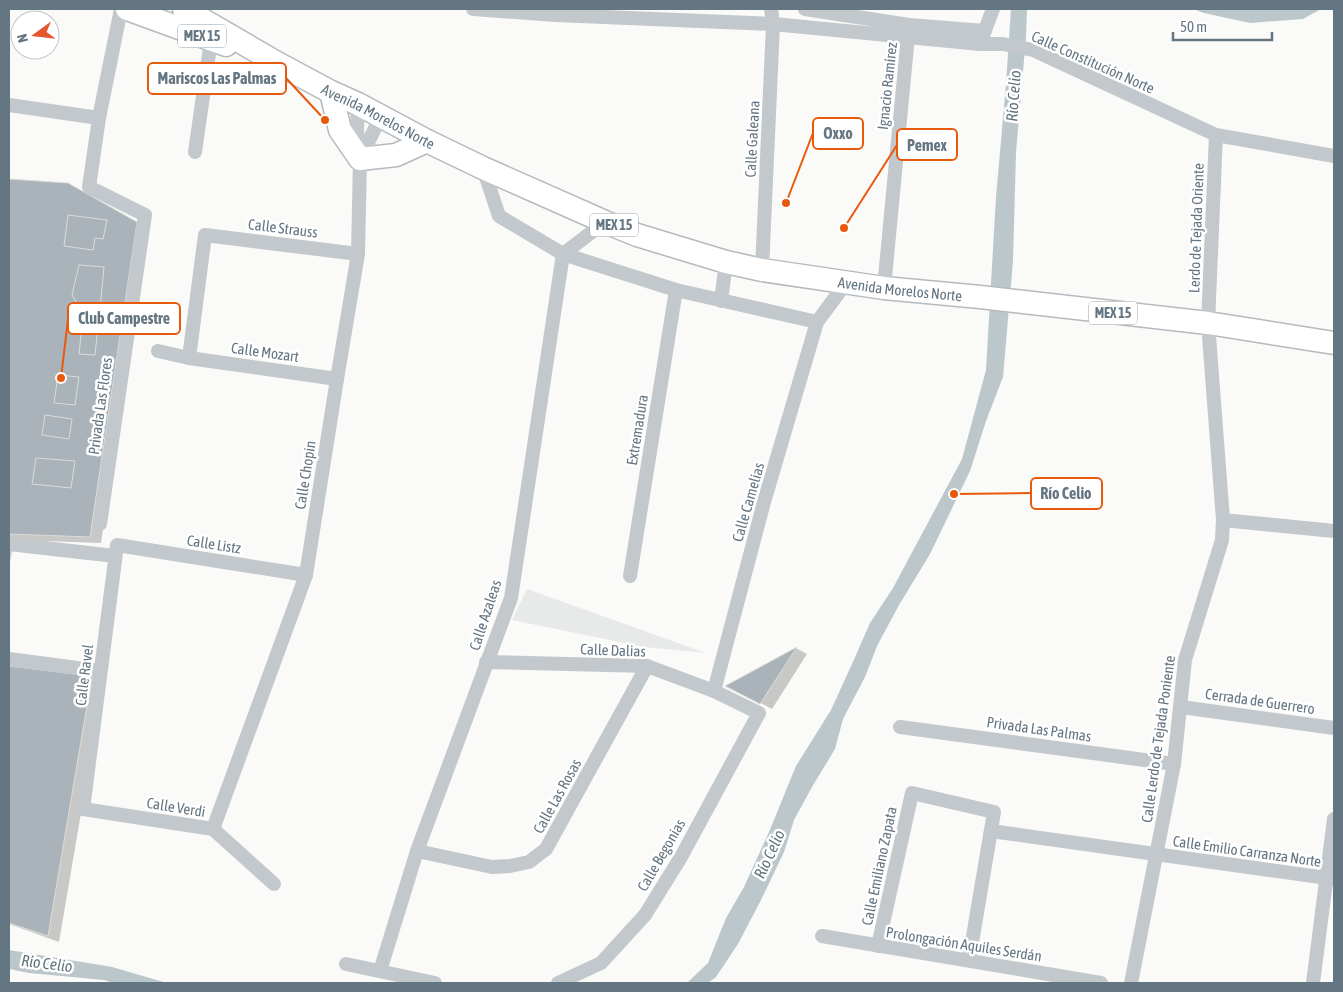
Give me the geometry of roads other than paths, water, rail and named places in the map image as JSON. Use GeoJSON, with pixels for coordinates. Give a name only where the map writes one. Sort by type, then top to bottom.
{"type":"FeatureCollection","features":[{"type":"Feature","properties":{"kind":"main road","name":"MEX 15"},"geometry":{"type":"LineString","coordinates":[[127,9],[276,63]]}},
{"type":"Feature","properties":{"kind":"main road","name":"MEX 15"},"geometry":{"type":"LineString","coordinates":[[184,9],[276,63]]}},
{"type":"Feature","properties":{"kind":"main road","name":"Avenida Morelos Norte"},"geometry":{"type":"LineString","coordinates":[[276,63],[426,141],[605,222],[726,262],[762,270],[846,283],[1208,323],[1334,343]]}},
{"type":"Feature","properties":{"kind":"main road"},"geometry":{"type":"LineString","coordinates":[[331,92],[340,130],[360,159],[396,155],[426,141]]}},
{"type":"Feature","properties":{"kind":"street","name":"Privada Las Flores"},"geometry":{"type":"LineString","coordinates":[[100,524],[144,215],[89,187],[99,118],[121,9]]}},
{"type":"Feature","properties":{"kind":"street","name":"Calle Constitución Norte"},"geometry":{"type":"LineString","coordinates":[[473,9],[909,30],[982,37],[1003,44],[1033,50],[1216,134],[1334,156]]}},
{"type":"Feature","properties":{"kind":"street","name":"Calle Galeana"},"geometry":{"type":"LineString","coordinates":[[762,270],[773,24],[772,9]]}},
{"type":"Feature","properties":{"kind":"street","name":"Calle Constitución Norte"},"geometry":{"type":"LineString","coordinates":[[805,9],[909,30]]}},
{"type":"Feature","properties":{"kind":"street"},"geometry":{"type":"LineString","coordinates":[[982,37],[992,9]]}},
{"type":"Feature","properties":{"kind":"street","name":"Ignacio Ramírez"},"geometry":{"type":"LineString","coordinates":[[884,288],[909,30]]}},
{"type":"Feature","properties":{"kind":"street"},"geometry":{"type":"LineString","coordinates":[[195,152],[211,40]]}},
{"type":"Feature","properties":{"kind":"street"},"geometry":{"type":"LineString","coordinates":[[358,104],[357,130],[360,159]]}},
{"type":"Feature","properties":{"kind":"street"},"geometry":{"type":"LineString","coordinates":[[9,105],[99,118]]}},
{"type":"Feature","properties":{"kind":"street","name":"Calle Chopin"},"geometry":{"type":"LineString","coordinates":[[213,829],[306,575],[336,379],[358,254],[360,159],[381,116]]}},
{"type":"Feature","properties":{"kind":"street","name":"Lerdo de Tejada Oriente"},"geometry":{"type":"LineString","coordinates":[[1208,323],[1216,134]]}},
{"type":"Feature","properties":{"kind":"street"},"geometry":{"type":"LineString","coordinates":[[483,168],[500,216],[563,254],[676,290],[817,322],[846,283]]}},
{"type":"Feature","properties":{"kind":"street"},"geometry":{"type":"LineString","coordinates":[[563,254],[605,222]]}},
{"type":"Feature","properties":{"kind":"street","name":"Calle Strauss"},"geometry":{"type":"LineString","coordinates":[[189,358],[205,235],[358,254]]}},
{"type":"Feature","properties":{"kind":"street","name":"Calle Azaleas"},"geometry":{"type":"LineString","coordinates":[[380,971],[417,851],[510,598],[563,254]]}},
{"type":"Feature","properties":{"kind":"street"},"geometry":{"type":"LineString","coordinates":[[721,301],[726,262]]}},
{"type":"Feature","properties":{"kind":"street","name":"Extremadura"},"geometry":{"type":"LineString","coordinates":[[630,576],[676,290]]}},
{"type":"Feature","properties":{"kind":"street","name":"Calle Camelias"},"geometry":{"type":"LineString","coordinates":[[714,691],[764,502],[817,322]]}},
{"type":"Feature","properties":{"kind":"street","name":"Calle Lerdo de Tejada Poniente"},"geometry":{"type":"LineString","coordinates":[[1131,983],[1174,764],[1185,660],[1222,540],[1223,520],[1208,323]]}},
{"type":"Feature","properties":{"kind":"street","name":"Calle Mozart"},"geometry":{"type":"LineString","coordinates":[[158,351],[189,358],[336,379]]}},
{"type":"Feature","properties":{"kind":"street"},"geometry":{"type":"LineString","coordinates":[[1223,520],[1334,531]]}},
{"type":"Feature","properties":{"kind":"street","name":"Calle Listz"},"geometry":{"type":"LineString","coordinates":[[9,544],[116,551],[306,575]]}},
{"type":"Feature","properties":{"kind":"street","name":"Calle Ravel"},"geometry":{"type":"LineString","coordinates":[[83,809],[116,551]]}},
{"type":"Feature","properties":{"kind":"street"},"geometry":{"type":"LineString","coordinates":[[9,659],[100,671]]}},
{"type":"Feature","properties":{"kind":"street","name":"Calle Dalias"},"geometry":{"type":"LineString","coordinates":[[486,662],[647,666],[714,691],[759,714]]}},
{"type":"Feature","properties":{"kind":"street","name":"Calle Las Rosas"},"geometry":{"type":"LineString","coordinates":[[417,851],[492,868],[529,862],[546,848],[647,666]]}},
{"type":"Feature","properties":{"kind":"street","name":"Cerrada de Guerrero"},"geometry":{"type":"LineString","coordinates":[[1181,707],[1334,728]]}},
{"type":"Feature","properties":{"kind":"street","name":"Calle Begonias"},"geometry":{"type":"LineString","coordinates":[[558,983],[602,964],[645,915],[759,714]]}},
{"type":"Feature","properties":{"kind":"street","name":"Privada Las Palmas"},"geometry":{"type":"LineString","coordinates":[[900,726],[1174,764]]}},
{"type":"Feature","properties":{"kind":"street","name":"Calle Emiliano Zapata"},"geometry":{"type":"LineString","coordinates":[[878,946],[912,793],[994,812],[991,831]]}},
{"type":"Feature","properties":{"kind":"street","name":"Calle Verdi"},"geometry":{"type":"LineString","coordinates":[[83,809],[213,829],[274,884]]}},
{"type":"Feature","properties":{"kind":"street"},"geometry":{"type":"LineString","coordinates":[[1313,983],[1330,879],[1334,819]]}},
{"type":"Feature","properties":{"kind":"street"},"geometry":{"type":"LineString","coordinates":[[969,960],[991,831]]}},
{"type":"Feature","properties":{"kind":"street","name":"Calle Emilio Carranza Norte"},"geometry":{"type":"LineString","coordinates":[[991,831],[1330,879]]}},
{"type":"Feature","properties":{"kind":"street","name":"Prolongación Aquiles Serdán"},"geometry":{"type":"LineString","coordinates":[[822,936],[1101,983]]}},
{"type":"Feature","properties":{"kind":"street"},"geometry":{"type":"LineString","coordinates":[[346,964],[435,983]]}},
{"type":"Feature","properties":{"kind":"water"},"geometry":{"type":"Polygon","coordinates":[[[1011,9],[1027,9],[1016,152],[1013,261],[1003,377],[970,471],[930,554],[877,646],[865,677],[843,719],[835,749],[794,820],[784,852],[762,898],[738,944],[716,977],[708,983],[687,983],[708,963],[726,918],[744,887],[769,832],[796,766],[831,710],[870,623],[893,588],[962,459],[986,370],[996,197],[1011,9]]]}},
{"type":"Feature","properties":{"kind":"water"},"geometry":{"type":"Polygon","coordinates":[[[1193,9],[1321,9],[1303,19],[1250,23],[1193,9]]]}},
{"type":"Feature","properties":{"kind":"water"},"geometry":{"type":"Polygon","coordinates":[[[9,950],[112,967],[167,983],[114,983],[104,980],[29,973],[9,969],[9,950]]]}},
{"type":"Feature","properties":{"kind":"place","name":"Mariscos Las Palmas"},"geometry":{"type":"Point","coordinates":[325,120]}},
{"type":"Feature","properties":{"kind":"place","name":"Oxxo"},"geometry":{"type":"Point","coordinates":[786,203]}},
{"type":"Feature","properties":{"kind":"place","name":"Pemex"},"geometry":{"type":"Point","coordinates":[844,228]}},
{"type":"Feature","properties":{"kind":"place","name":"Club Campestre"},"geometry":{"type":"Point","coordinates":[61,378]}},
{"type":"Feature","properties":{"kind":"place","name":"Río Celio"},"geometry":{"type":"Point","coordinates":[954,494]}}]}
